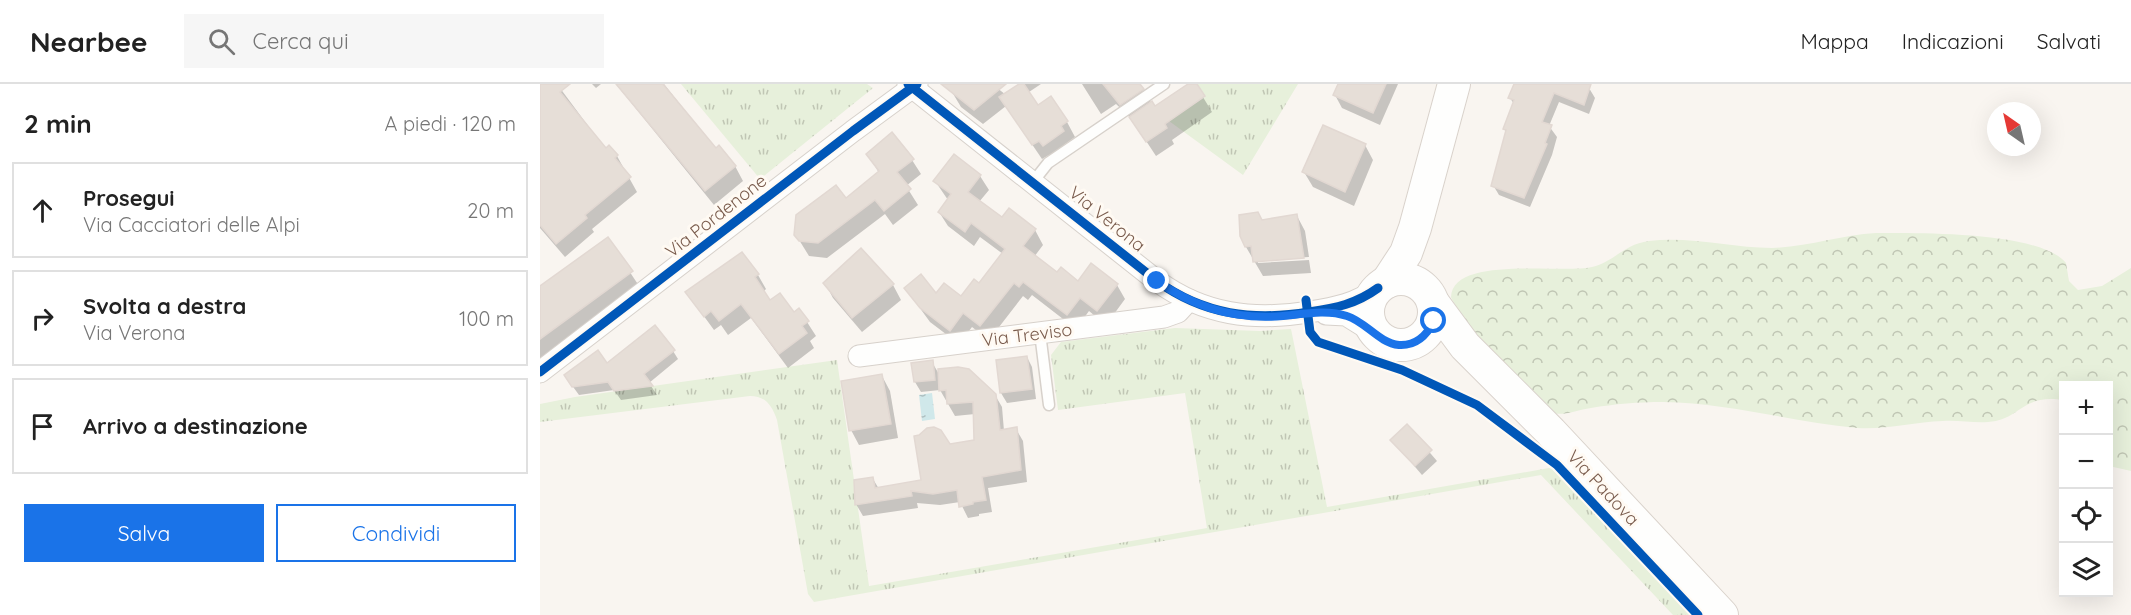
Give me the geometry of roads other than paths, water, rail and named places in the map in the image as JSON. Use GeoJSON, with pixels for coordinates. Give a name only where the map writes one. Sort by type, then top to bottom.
{"type":"FeatureCollection","features":[{"type":"Feature","properties":{"kind":"street"},"geometry":{"type":"LineString","coordinates":[[1382,285],[1406,279],[1430,297],[1434,321],[1418,341],[1409,344],[1390,343],[1375,333],[1368,309],[1382,285],[1406,253],[1415,228],[1454,84]]}},
{"type":"Feature","properties":{"kind":"street","name":"Via Verona"},"geometry":{"type":"LineString","coordinates":[[913,85],[1157,281],[1189,300],[1214,310],[1248,316],[1307,313],[1346,315],[1375,333]]}},
{"type":"Feature","properties":{"kind":"street","name":"Via Pordenone"},"geometry":{"type":"LineString","coordinates":[[540,372],[913,85]]}},
{"type":"Feature","properties":{"kind":"street","name":"Via Padova"},"geometry":{"type":"LineString","coordinates":[[1415,228],[1415,262],[1430,297],[1452,331],[1551,432],[1722,615]]}},
{"type":"Feature","properties":{"kind":"street","name":"Via Verona"},"geometry":{"type":"LineString","coordinates":[[1307,313],[1347,306],[1382,285]]}},
{"type":"Feature","properties":{"kind":"street","name":"Via Treviso"},"geometry":{"type":"LineString","coordinates":[[859,356],[1170,315],[1182,310],[1189,300]]}},
{"type":"Feature","properties":{"kind":"street","name":"Via Padova"},"geometry":{"type":"LineString","coordinates":[[1409,344],[1428,344],[1447,348],[1482,362]]}},
{"type":"Feature","properties":{"kind":"lane"},"geometry":{"type":"LineString","coordinates":[[1033,182],[1048,164],[1164,84]]}},
{"type":"Feature","properties":{"kind":"lane"},"geometry":{"type":"LineString","coordinates":[[1040,333],[1048,405]]}},
{"type":"Feature","properties":{"kind":"water"},"geometry":{"type":"Polygon","coordinates":[[[932,393],[935,419],[922,421],[919,395],[932,393]]]}}]}
